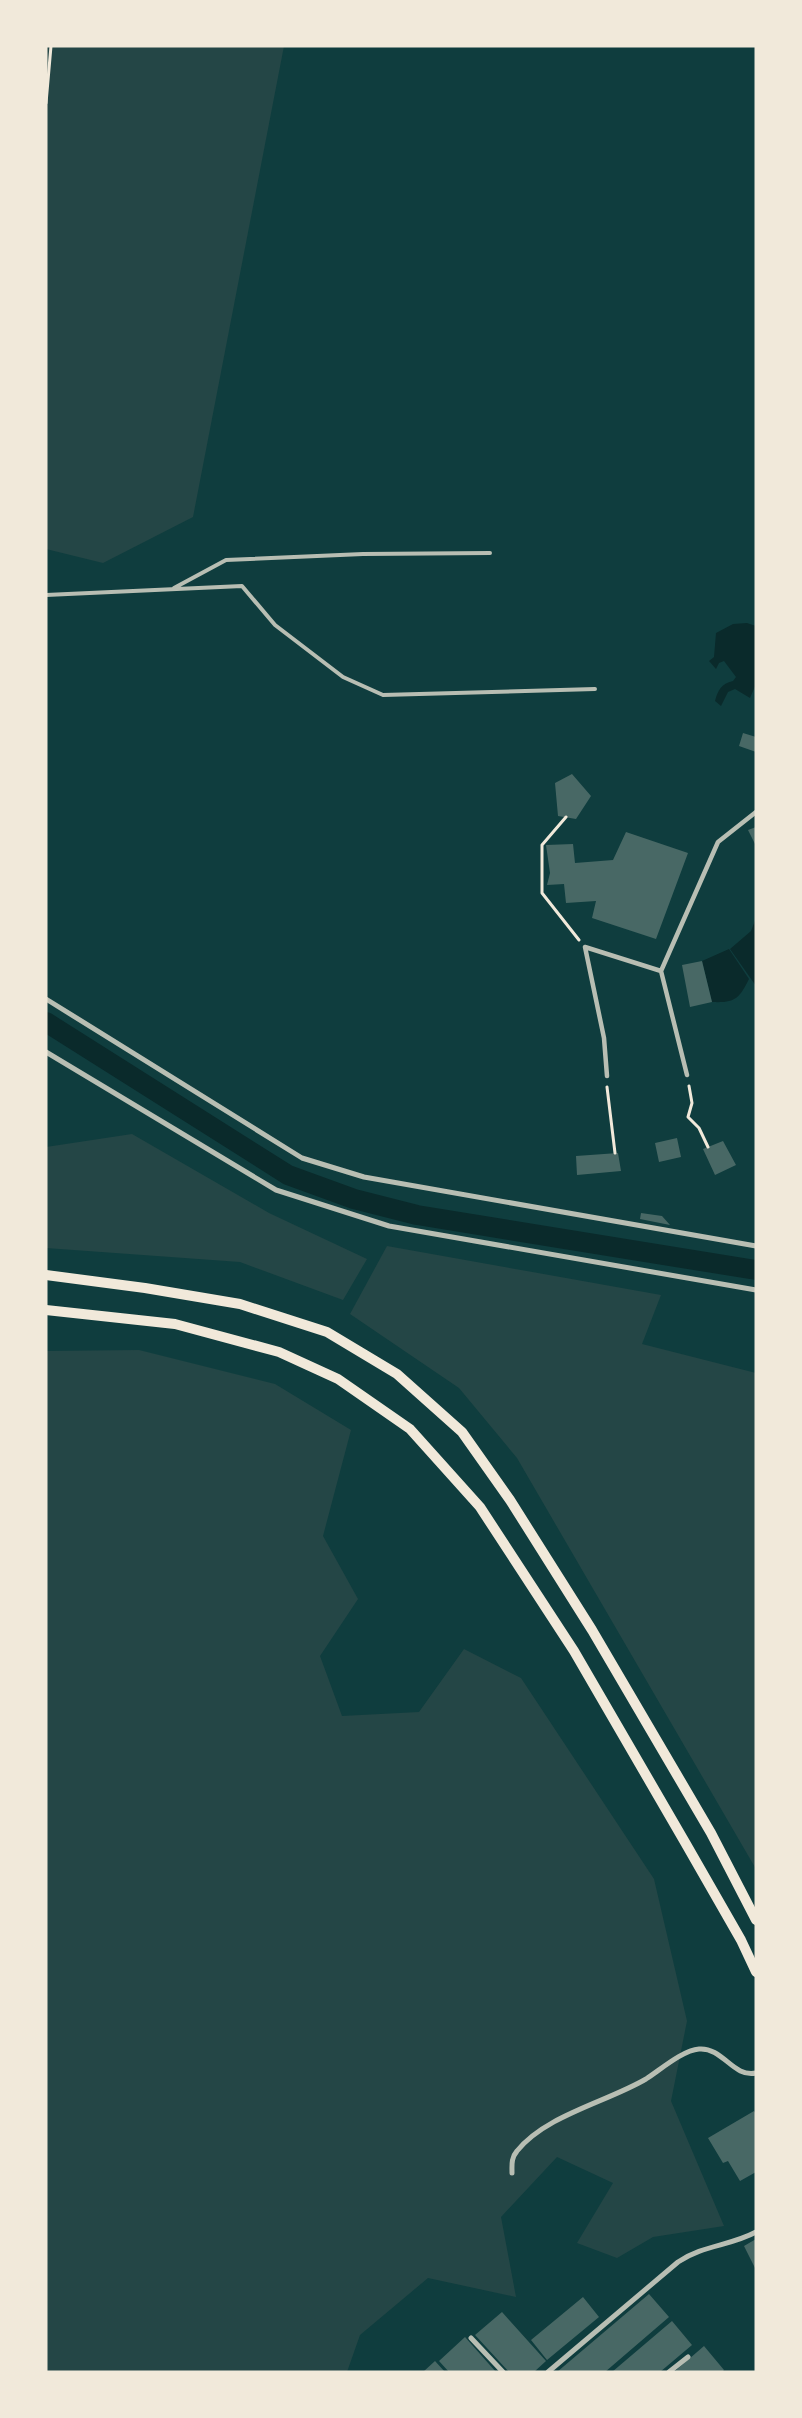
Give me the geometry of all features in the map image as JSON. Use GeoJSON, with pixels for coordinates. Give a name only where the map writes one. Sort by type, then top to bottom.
{"type":"FeatureCollection","features":[{"type":"Feature","properties":{"kind":"main road"},"geometry":{"type":"LineString","coordinates":[[46,1276],[145,1288],[240,1304],[327,1332],[397,1374],[462,1432],[510,1500],[592,1630],[711,1833],[756,1920]]}},
{"type":"Feature","properties":{"kind":"main road"},"geometry":{"type":"LineString","coordinates":[[46,1310],[175,1324],[279,1352],[338,1379],[410,1429],[480,1507],[574,1651],[695,1860],[756,1972]]}},
{"type":"Feature","properties":{"kind":"street"},"geometry":{"type":"LineString","coordinates":[[687,1075],[661,971],[718,842],[756,812]]}},
{"type":"Feature","properties":{"kind":"street"},"geometry":{"type":"LineString","coordinates":[[607,1076],[604,1038],[585,947],[661,971]]}},
{"type":"Feature","properties":{"kind":"street"},"geometry":{"type":"LineString","coordinates":[[46,999],[302,1158],[364,1177],[756,1246]]}},
{"type":"Feature","properties":{"kind":"street"},"geometry":{"type":"LineString","coordinates":[[46,1052],[276,1190],[389,1226],[756,1290]]}},
{"type":"Feature","properties":{"kind":"street"},"geometry":{"type":"LineString","coordinates":[[512,2173],[512,2160],[516,2152],[542,2131],[560,2120],[640,2083],[690,2051],[711,2050],[744,2074],[756,2073]]}},
{"type":"Feature","properties":{"kind":"street"},"geometry":{"type":"LineString","coordinates":[[548,2372],[678,2262],[692,2253],[734,2242],[756,2232]]}},
{"type":"Feature","properties":{"kind":"street"},"geometry":{"type":"LineString","coordinates":[[471,2338],[503,2372]]}},
{"type":"Feature","properties":{"kind":"street"},"geometry":{"type":"LineString","coordinates":[[669,2372],[688,2356]]}},
{"type":"Feature","properties":{"kind":"lane"},"geometry":{"type":"LineString","coordinates":[[172,589],[226,560],[363,554],[490,553]]}},
{"type":"Feature","properties":{"kind":"lane"},"geometry":{"type":"LineString","coordinates":[[46,595],[242,586],[274,625],[343,677],[383,696],[594,689]]}},
{"type":"Feature","properties":{"kind":"path"},"geometry":{"type":"LineString","coordinates":[[46,103],[51,46]]}},
{"type":"Feature","properties":{"kind":"path"},"geometry":{"type":"LineString","coordinates":[[566,817],[542,845],[542,893],[585,947]]}},
{"type":"Feature","properties":{"kind":"path"},"geometry":{"type":"LineString","coordinates":[[687,1075],[692,1103],[688,1117],[699,1128],[708,1147]]}},
{"type":"Feature","properties":{"kind":"path"},"geometry":{"type":"LineString","coordinates":[[607,1076],[615,1153]]}},
{"type":"Feature","properties":{"kind":"shaded area"},"geometry":{"type":"Polygon","coordinates":[[[46,46],[284,46],[193,517],[103,563],[46,549],[46,46]]]}},
{"type":"Feature","properties":{"kind":"shaded area"},"geometry":{"type":"Polygon","coordinates":[[[747,623],[756,626],[756,684],[750,698],[735,689],[728,692],[721,706],[715,701],[719,691],[736,677],[724,661],[719,663],[716,669],[709,661],[714,657],[716,633],[733,624],[747,623]]]}},
{"type":"Feature","properties":{"kind":"shaded area"},"geometry":{"type":"Polygon","coordinates":[[[756,918],[756,986],[730,949],[751,931],[756,918]]]}},
{"type":"Feature","properties":{"kind":"shaded area"},"geometry":{"type":"Polygon","coordinates":[[[729,949],[749,979],[735,998],[726,1002],[712,1002],[702,961],[729,949]]]}},
{"type":"Feature","properties":{"kind":"shaded area"},"geometry":{"type":"Polygon","coordinates":[[[132,1134],[269,1213],[367,1259],[343,1300],[240,1262],[46,1248],[46,1147],[132,1134]]]}},
{"type":"Feature","properties":{"kind":"shaded area"},"geometry":{"type":"Polygon","coordinates":[[[387,1246],[661,1295],[642,1344],[756,1373],[756,1869],[517,1458],[459,1388],[350,1314],[387,1246]]]}},
{"type":"Feature","properties":{"kind":"shaded area"},"geometry":{"type":"Polygon","coordinates":[[[139,1350],[275,1384],[351,1430],[323,1536],[358,1599],[320,1656],[342,1716],[419,1712],[464,1649],[521,1678],[654,1879],[687,2021],[671,2101],[724,2226],[653,2237],[617,2258],[577,2243],[613,2183],[557,2157],[501,2217],[516,2297],[428,2278],[360,2335],[347,2372],[46,2372],[46,1351],[139,1350]]]}},
{"type":"Feature","properties":{"kind":"building"},"geometry":{"type":"Polygon","coordinates":[[[743,733],[756,737],[756,752],[739,746],[743,733]]]}},
{"type":"Feature","properties":{"kind":"building"},"geometry":{"type":"Polygon","coordinates":[[[572,774],[591,796],[576,819],[558,816],[555,783],[572,774]]]}},
{"type":"Feature","properties":{"kind":"building"},"geometry":{"type":"Polygon","coordinates":[[[756,827],[756,846],[748,830],[756,827]]]}},
{"type":"Feature","properties":{"kind":"building"},"geometry":{"type":"Polygon","coordinates":[[[626,832],[688,853],[656,939],[592,918],[596,901],[566,903],[564,884],[547,885],[550,873],[546,845],[573,844],[575,863],[613,860],[626,832]]]}},
{"type":"Feature","properties":{"kind":"building"},"geometry":{"type":"Polygon","coordinates":[[[702,961],[712,1002],[690,1007],[682,965],[702,961]]]}},
{"type":"Feature","properties":{"kind":"building"},"geometry":{"type":"Polygon","coordinates":[[[677,1138],[681,1157],[659,1162],[655,1143],[677,1138]]]}},
{"type":"Feature","properties":{"kind":"building"},"geometry":{"type":"Polygon","coordinates":[[[723,1141],[736,1165],[715,1175],[703,1149],[723,1141]]]}},
{"type":"Feature","properties":{"kind":"building"},"geometry":{"type":"Polygon","coordinates":[[[618,1153],[621,1171],[577,1175],[576,1156],[618,1153]]]}},
{"type":"Feature","properties":{"kind":"building"},"geometry":{"type":"Polygon","coordinates":[[[641,1213],[662,1216],[670,1225],[640,1219],[641,1213]]]}},
{"type":"Feature","properties":{"kind":"building"},"geometry":{"type":"Polygon","coordinates":[[[754,2111],[756,2114],[756,2172],[740,2181],[728,2161],[723,2163],[708,2138],[754,2111]]]}},
{"type":"Feature","properties":{"kind":"building"},"geometry":{"type":"Polygon","coordinates":[[[756,2239],[756,2270],[744,2246],[756,2239]]]}},
{"type":"Feature","properties":{"kind":"building"},"geometry":{"type":"Polygon","coordinates":[[[649,2294],[669,2317],[605,2372],[557,2372],[649,2294]]]}},
{"type":"Feature","properties":{"kind":"building"},"geometry":{"type":"Polygon","coordinates":[[[583,2297],[599,2317],[547,2360],[531,2340],[583,2297]]]}},
{"type":"Feature","properties":{"kind":"building"},"geometry":{"type":"Polygon","coordinates":[[[502,2312],[546,2361],[534,2372],[509,2372],[475,2335],[502,2312]]]}},
{"type":"Feature","properties":{"kind":"building"},"geometry":{"type":"Polygon","coordinates":[[[672,2321],[692,2345],[660,2372],[612,2372],[672,2321]]]}},
{"type":"Feature","properties":{"kind":"building"},"geometry":{"type":"Polygon","coordinates":[[[465,2337],[496,2372],[449,2372],[439,2361],[465,2337]]]}},
{"type":"Feature","properties":{"kind":"building"},"geometry":{"type":"Polygon","coordinates":[[[704,2346],[724,2370],[722,2372],[674,2372],[704,2346]]]}},
{"type":"Feature","properties":{"kind":"building"},"geometry":{"type":"Polygon","coordinates":[[[435,2361],[445,2372],[423,2372],[435,2361]]]}},
{"type":"Feature","properties":{"kind":"waterway"},"geometry":{"type":"LineString","coordinates":[[46,1022],[288,1175],[354,1199],[417,1215],[756,1270]]}}]}
